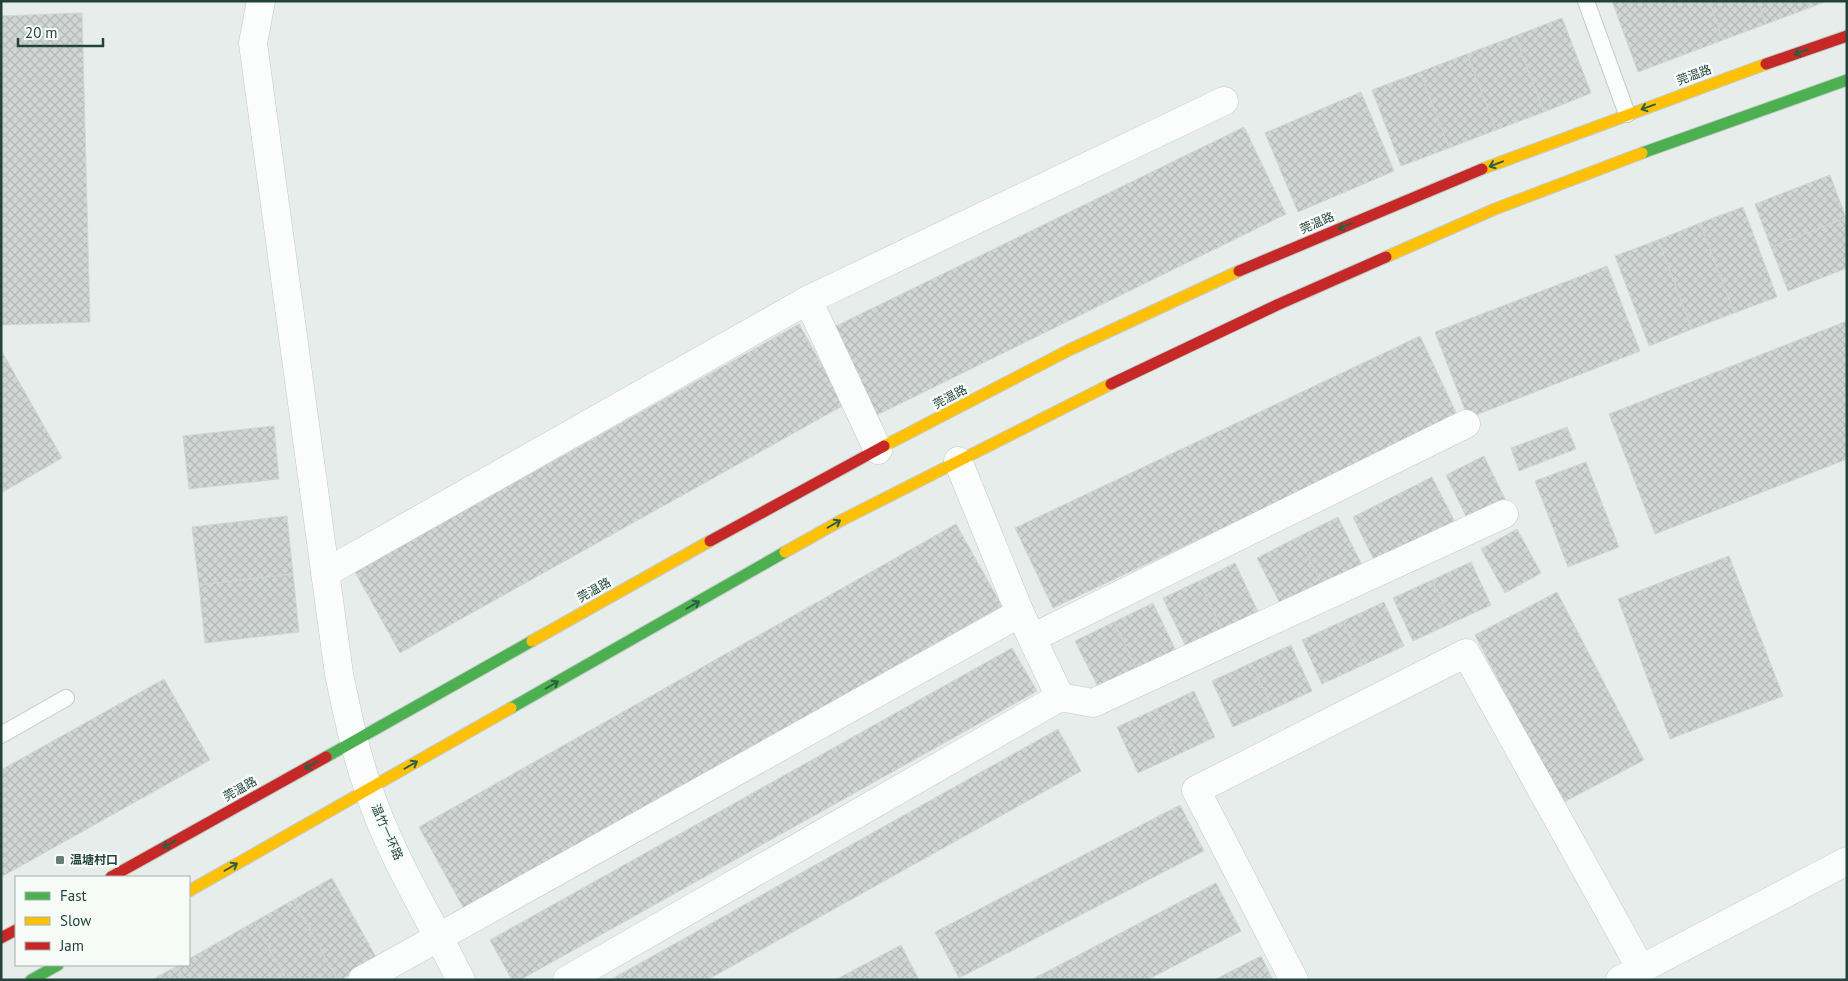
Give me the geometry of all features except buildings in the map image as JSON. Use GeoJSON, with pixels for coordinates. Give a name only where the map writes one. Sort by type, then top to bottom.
{"type":"FeatureCollection","features":[{"type":"Feature","properties":{"kind":"main road","name":"莞温路"},"geometry":{"type":"LineString","coordinates":[[113,876],[878,450],[1069,350],[1256,263],[1478,170],[1627,114],[1847,36]]}},
{"type":"Feature","properties":{"kind":"main road"},"geometry":{"type":"LineString","coordinates":[[190,890],[842,520],[1094,392],[1277,305],[1494,209],[1699,132],[1847,80]]}},
{"type":"Feature","properties":{"kind":"main road"},"geometry":{"type":"LineString","coordinates":[[1,938],[15,931]]}},
{"type":"Feature","properties":{"kind":"main road"},"geometry":{"type":"LineString","coordinates":[[31,980],[56,966]]}},
{"type":"Feature","properties":{"kind":"street","name":"温竹一环路"},"geometry":{"type":"LineString","coordinates":[[260,1],[253,42],[338,674],[368,789],[391,845],[460,980]]}},
{"type":"Feature","properties":{"kind":"street"},"geometry":{"type":"LineString","coordinates":[[325,573],[808,300],[1224,101]]}},
{"type":"Feature","properties":{"kind":"street"},"geometry":{"type":"LineString","coordinates":[[808,300],[878,450]]}},
{"type":"Feature","properties":{"kind":"street"},"geometry":{"type":"LineString","coordinates":[[1032,638],[1466,424]]}},
{"type":"Feature","properties":{"kind":"street"},"geometry":{"type":"LineString","coordinates":[[958,461],[1020,613],[1060,697]]}},
{"type":"Feature","properties":{"kind":"street"},"geometry":{"type":"LineString","coordinates":[[567,980],[1060,697],[1093,703],[1504,514]]}},
{"type":"Feature","properties":{"kind":"street"},"geometry":{"type":"LineString","coordinates":[[362,980],[1020,613]]}},
{"type":"Feature","properties":{"kind":"street"},"geometry":{"type":"LineString","coordinates":[[1294,980],[1196,790],[1466,653],[1630,974],[1847,860]]}},
{"type":"Feature","properties":{"kind":"lane"},"geometry":{"type":"LineString","coordinates":[[1586,1],[1627,114]]}},
{"type":"Feature","properties":{"kind":"lane"},"geometry":{"type":"LineString","coordinates":[[1,735],[66,698]]}},
{"type":"Feature","properties":{"kind":"traffic: fast"},"geometry":{"type":"LineString","coordinates":[[1642,153],[1847,80]]}},
{"type":"Feature","properties":{"kind":"traffic: fast"},"geometry":{"type":"LineString","coordinates":[[511,708],[785,552]]}},
{"type":"Feature","properties":{"kind":"traffic: fast"},"geometry":{"type":"LineString","coordinates":[[326,757],[532,641]]}},
{"type":"Feature","properties":{"kind":"traffic: fast"},"geometry":{"type":"LineString","coordinates":[[31,980],[56,966]]}},
{"type":"Feature","properties":{"kind":"traffic: slow"},"geometry":{"type":"LineString","coordinates":[[1482,169],[1766,64]]}},
{"type":"Feature","properties":{"kind":"traffic: slow"},"geometry":{"type":"LineString","coordinates":[[1386,257],[1495,209],[1642,153]]}},
{"type":"Feature","properties":{"kind":"traffic: slow"},"geometry":{"type":"LineString","coordinates":[[884,446],[1069,350],[1239,271]]}},
{"type":"Feature","properties":{"kind":"traffic: slow"},"geometry":{"type":"LineString","coordinates":[[785,552],[842,520],[1111,384]]}},
{"type":"Feature","properties":{"kind":"traffic: slow"},"geometry":{"type":"LineString","coordinates":[[532,641],[710,541]]}},
{"type":"Feature","properties":{"kind":"traffic: slow"},"geometry":{"type":"LineString","coordinates":[[190,890],[511,708]]}},
{"type":"Feature","properties":{"kind":"traffic: jam"},"geometry":{"type":"LineString","coordinates":[[1766,64],[1847,36]]}},
{"type":"Feature","properties":{"kind":"traffic: jam"},"geometry":{"type":"LineString","coordinates":[[1239,271],[1482,169]]}},
{"type":"Feature","properties":{"kind":"traffic: jam"},"geometry":{"type":"LineString","coordinates":[[1111,384],[1277,305],[1386,257]]}},
{"type":"Feature","properties":{"kind":"traffic: jam"},"geometry":{"type":"LineString","coordinates":[[710,541],[884,446]]}},
{"type":"Feature","properties":{"kind":"traffic: jam"},"geometry":{"type":"LineString","coordinates":[[113,876],[326,757]]}},
{"type":"Feature","properties":{"kind":"traffic: jam"},"geometry":{"type":"LineString","coordinates":[[1,938],[15,931]]}},
{"type":"Feature","properties":{"kind":"place","name":"温塘村口"},"geometry":{"type":"Point","coordinates":[60,860]}}]}
